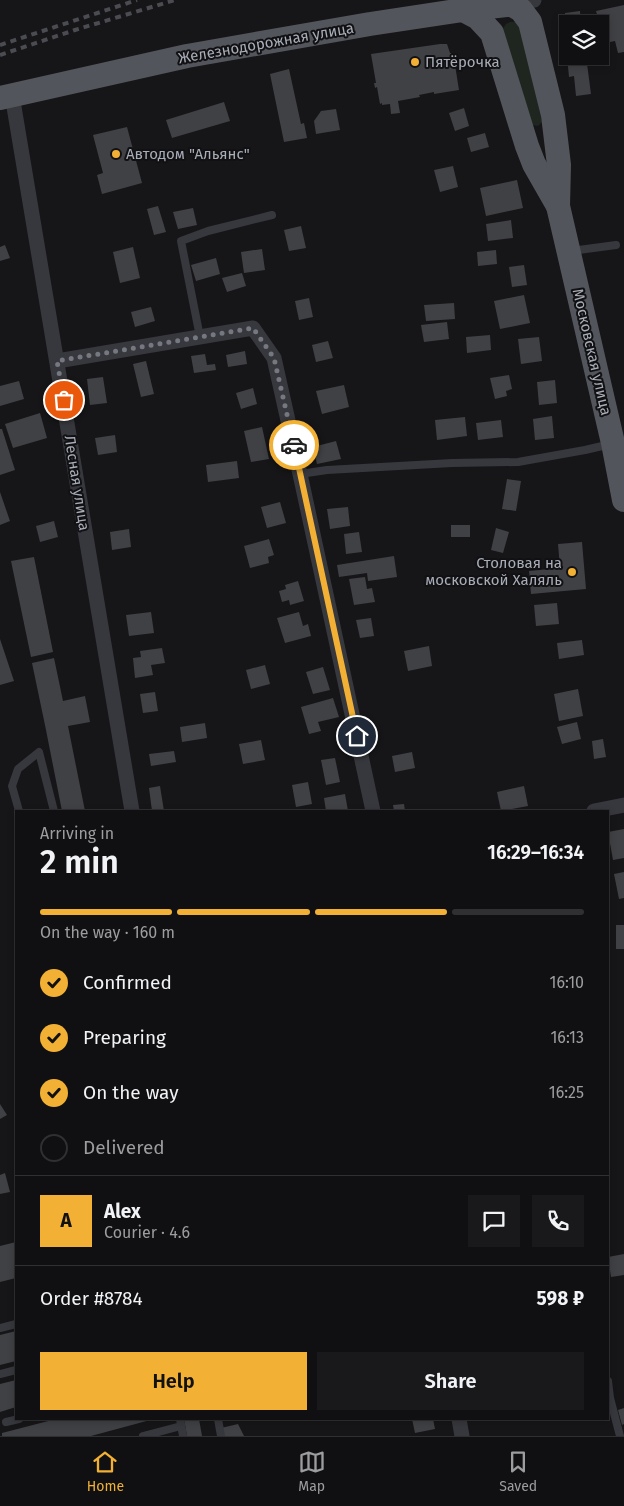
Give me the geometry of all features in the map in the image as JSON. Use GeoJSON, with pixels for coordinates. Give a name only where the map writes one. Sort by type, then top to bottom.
{"type":"FeatureCollection","features":[{"type":"Feature","properties":{"kind":"main road"},"geometry":{"type":"LineString","coordinates":[[492,33],[496,12],[500,8],[506,5],[532,11]]}},
{"type":"Feature","properties":{"kind":"main road","name":"Железнодорожная улица"},"geometry":{"type":"LineString","coordinates":[[6,97],[187,56],[370,24],[506,5]]}},
{"type":"Feature","properties":{"kind":"main road","name":"Московская улица"},"geometry":{"type":"LineString","coordinates":[[463,10],[478,18],[492,33],[521,129],[534,164],[558,206]]}},
{"type":"Feature","properties":{"kind":"main road","name":"Московская улица"},"geometry":{"type":"LineString","coordinates":[[532,11],[552,115],[559,165],[558,206],[622,475],[624,500]]}},
{"type":"Feature","properties":{"kind":"main road"},"geometry":{"type":"LineString","coordinates":[[521,129],[531,133],[541,131],[549,125],[552,115]]}},
{"type":"Feature","properties":{"kind":"street"},"geometry":{"type":"LineString","coordinates":[[532,11],[542,0]]}},
{"type":"Feature","properties":{"kind":"street","name":"Лесная улица"},"geometry":{"type":"LineString","coordinates":[[6,97],[57,361],[132,810]]}},
{"type":"Feature","properties":{"kind":"street"},"geometry":{"type":"LineString","coordinates":[[57,361],[253,328],[274,358],[373,810]]}},
{"type":"Feature","properties":{"kind":"street"},"geometry":{"type":"LineString","coordinates":[[599,810],[624,805]]}},
{"type":"Feature","properties":{"kind":"street"},"geometry":{"type":"LineString","coordinates":[[459,1420],[462,1436]]}},
{"type":"Feature","properties":{"kind":"lane"},"geometry":{"type":"LineString","coordinates":[[200,337],[181,242],[208,231],[272,215]]}},
{"type":"Feature","properties":{"kind":"lane"},"geometry":{"type":"LineString","coordinates":[[568,251],[616,244]]}},
{"type":"Feature","properties":{"kind":"lane"},"geometry":{"type":"LineString","coordinates":[[300,474],[373,467],[518,462],[586,450],[613,443]]}},
{"type":"Feature","properties":{"kind":"lane"},"geometry":{"type":"LineString","coordinates":[[19,810],[12,786],[18,770],[39,752],[54,810]]}},
{"type":"Feature","properties":{"kind":"lane"},"geometry":{"type":"LineString","coordinates":[[0,1328],[15,1324]]}},
{"type":"Feature","properties":{"kind":"lane"},"geometry":{"type":"LineString","coordinates":[[0,1374],[15,1370]]}},
{"type":"Feature","properties":{"kind":"lane"},"geometry":{"type":"LineString","coordinates":[[609,1390],[620,1436]]}},
{"type":"Feature","properties":{"kind":"lane"},"geometry":{"type":"LineString","coordinates":[[6,1422],[15,1420]]}},
{"type":"Feature","properties":{"kind":"lane"},"geometry":{"type":"LineString","coordinates":[[218,1420],[221,1436]]}},
{"type":"Feature","properties":{"kind":"lane"},"geometry":{"type":"LineString","coordinates":[[142,1436],[180,1422],[183,1436]]}},
{"type":"Feature","properties":{"kind":"shaded area"},"geometry":{"type":"Polygon","coordinates":[[[510,22],[517,22],[522,27],[542,122],[538,126],[532,125],[502,30],[510,22]]]}},
{"type":"Feature","properties":{"kind":"building"},"geometry":{"type":"Polygon","coordinates":[[[624,5],[624,52],[618,53],[615,41],[609,42],[609,15],[597,15],[596,11],[624,5]]]}},
{"type":"Feature","properties":{"kind":"building"},"geometry":{"type":"Polygon","coordinates":[[[580,11],[580,15],[565,15],[565,13],[580,11]]]}},
{"type":"Feature","properties":{"kind":"building"},"geometry":{"type":"Polygon","coordinates":[[[447,44],[451,53],[459,90],[434,94],[434,92],[398,101],[400,113],[391,114],[390,104],[380,104],[377,87],[375,88],[374,83],[376,83],[371,54],[447,44]]]}},
{"type":"Feature","properties":{"kind":"building"},"geometry":{"type":"Polygon","coordinates":[[[568,65],[587,65],[591,94],[576,96],[574,76],[569,77],[568,65]]]}},
{"type":"Feature","properties":{"kind":"building"},"geometry":{"type":"Polygon","coordinates":[[[289,69],[301,124],[304,123],[307,138],[284,142],[270,74],[289,69]]]}},
{"type":"Feature","properties":{"kind":"building"},"geometry":{"type":"Polygon","coordinates":[[[224,102],[230,121],[172,138],[166,120],[224,102]]]}},
{"type":"Feature","properties":{"kind":"building"},"geometry":{"type":"Polygon","coordinates":[[[464,108],[469,126],[455,131],[449,113],[464,108]]]}},
{"type":"Feature","properties":{"kind":"building"},"geometry":{"type":"Polygon","coordinates":[[[336,109],[340,130],[316,134],[314,121],[321,111],[336,109]]]}},
{"type":"Feature","properties":{"kind":"building","name":"Автодом \"Альянс\""},"geometry":{"type":"Polygon","coordinates":[[[127,127],[142,183],[102,194],[97,175],[103,173],[93,135],[127,127]]]}},
{"type":"Feature","properties":{"kind":"building"},"geometry":{"type":"Polygon","coordinates":[[[485,133],[489,147],[471,152],[467,138],[485,133]]]}},
{"type":"Feature","properties":{"kind":"building"},"geometry":{"type":"Polygon","coordinates":[[[453,166],[458,187],[440,192],[434,170],[453,166]]]}},
{"type":"Feature","properties":{"kind":"building"},"geometry":{"type":"Polygon","coordinates":[[[517,180],[523,208],[486,216],[480,188],[517,180]]]}},
{"type":"Feature","properties":{"kind":"building"},"geometry":{"type":"Polygon","coordinates":[[[158,206],[166,232],[154,235],[147,209],[158,206]]]}},
{"type":"Feature","properties":{"kind":"building"},"geometry":{"type":"Polygon","coordinates":[[[193,208],[197,225],[178,229],[173,212],[193,208]]]}},
{"type":"Feature","properties":{"kind":"building"},"geometry":{"type":"Polygon","coordinates":[[[511,220],[513,238],[488,241],[486,224],[511,220]]]}},
{"type":"Feature","properties":{"kind":"building"},"geometry":{"type":"Polygon","coordinates":[[[301,226],[306,248],[289,251],[284,230],[301,226]]]}},
{"type":"Feature","properties":{"kind":"building"},"geometry":{"type":"Polygon","coordinates":[[[5,245],[10,258],[0,261],[0,247],[5,245]]]}},
{"type":"Feature","properties":{"kind":"building"},"geometry":{"type":"Polygon","coordinates":[[[133,247],[140,278],[120,283],[113,252],[133,247]]]}},
{"type":"Feature","properties":{"kind":"building"},"geometry":{"type":"Polygon","coordinates":[[[262,249],[265,270],[244,273],[241,252],[262,249]]]}},
{"type":"Feature","properties":{"kind":"building"},"geometry":{"type":"Polygon","coordinates":[[[496,250],[497,264],[478,266],[477,252],[496,250]]]}},
{"type":"Feature","properties":{"kind":"building"},"geometry":{"type":"Polygon","coordinates":[[[216,258],[220,274],[196,281],[191,265],[216,258]]]}},
{"type":"Feature","properties":{"kind":"building"},"geometry":{"type":"Polygon","coordinates":[[[524,265],[527,285],[512,287],[509,267],[524,265]]]}},
{"type":"Feature","properties":{"kind":"building"},"geometry":{"type":"Polygon","coordinates":[[[242,273],[246,286],[227,292],[222,278],[242,273]]]}},
{"type":"Feature","properties":{"kind":"building"},"geometry":{"type":"Polygon","coordinates":[[[524,295],[530,323],[500,329],[494,301],[524,295]]]}},
{"type":"Feature","properties":{"kind":"building"},"geometry":{"type":"Polygon","coordinates":[[[309,298],[313,317],[299,320],[295,301],[309,298]]]}},
{"type":"Feature","properties":{"kind":"building"},"geometry":{"type":"Polygon","coordinates":[[[454,303],[455,319],[426,321],[424,305],[454,303]]]}},
{"type":"Feature","properties":{"kind":"building"},"geometry":{"type":"Polygon","coordinates":[[[151,307],[155,321],[135,327],[131,312],[151,307]]]}},
{"type":"Feature","properties":{"kind":"building"},"geometry":{"type":"Polygon","coordinates":[[[447,322],[449,339],[424,342],[421,325],[447,322]]]}},
{"type":"Feature","properties":{"kind":"building"},"geometry":{"type":"Polygon","coordinates":[[[490,335],[491,350],[467,353],[466,337],[490,335]]]}},
{"type":"Feature","properties":{"kind":"building"},"geometry":{"type":"Polygon","coordinates":[[[539,337],[542,361],[521,364],[518,339],[539,337]]]}},
{"type":"Feature","properties":{"kind":"building"},"geometry":{"type":"Polygon","coordinates":[[[328,341],[333,358],[316,362],[312,345],[328,341]]]}},
{"type":"Feature","properties":{"kind":"building"},"geometry":{"type":"Polygon","coordinates":[[[245,351],[247,364],[228,367],[226,355],[245,351]]]}},
{"type":"Feature","properties":{"kind":"building"},"geometry":{"type":"Polygon","coordinates":[[[205,354],[207,365],[215,364],[216,370],[194,373],[191,356],[205,354]]]}},
{"type":"Feature","properties":{"kind":"building"},"geometry":{"type":"Polygon","coordinates":[[[146,361],[154,394],[141,397],[133,364],[146,361]]]}},
{"type":"Feature","properties":{"kind":"building"},"geometry":{"type":"Polygon","coordinates":[[[509,375],[512,389],[506,391],[507,396],[495,399],[490,378],[509,375]]]}},
{"type":"Feature","properties":{"kind":"building"},"geometry":{"type":"Polygon","coordinates":[[[103,377],[107,403],[90,405],[87,379],[103,377]]]}},
{"type":"Feature","properties":{"kind":"building"},"geometry":{"type":"Polygon","coordinates":[[[555,380],[557,403],[539,405],[537,382],[555,380]]]}},
{"type":"Feature","properties":{"kind":"building"},"geometry":{"type":"Polygon","coordinates":[[[19,381],[24,399],[0,406],[0,386],[19,381]]]}},
{"type":"Feature","properties":{"kind":"building"},"geometry":{"type":"Polygon","coordinates":[[[344,385],[349,407],[322,414],[316,391],[344,385]]]}},
{"type":"Feature","properties":{"kind":"building"},"geometry":{"type":"Polygon","coordinates":[[[253,388],[257,404],[241,409],[236,393],[253,388]]]}},
{"type":"Feature","properties":{"kind":"building"},"geometry":{"type":"Polygon","coordinates":[[[40,413],[47,438],[13,448],[5,424],[40,413]]]}},
{"type":"Feature","properties":{"kind":"building"},"geometry":{"type":"Polygon","coordinates":[[[552,416],[554,438],[535,440],[533,419],[552,416]]]}},
{"type":"Feature","properties":{"kind":"building"},"geometry":{"type":"Polygon","coordinates":[[[465,417],[467,436],[437,440],[435,420],[465,417]]]}},
{"type":"Feature","properties":{"kind":"building"},"geometry":{"type":"Polygon","coordinates":[[[501,420],[503,437],[478,440],[476,423],[501,420]]]}},
{"type":"Feature","properties":{"kind":"building"},"geometry":{"type":"Polygon","coordinates":[[[262,427],[269,459],[251,462],[244,431],[262,427]]]}},
{"type":"Feature","properties":{"kind":"building"},"geometry":{"type":"Polygon","coordinates":[[[0,429],[2,429],[15,470],[0,475],[0,429]]]}},
{"type":"Feature","properties":{"kind":"building"},"geometry":{"type":"Polygon","coordinates":[[[115,435],[117,452],[98,455],[95,438],[115,435]]]}},
{"type":"Feature","properties":{"kind":"building"},"geometry":{"type":"Polygon","coordinates":[[[336,441],[341,459],[317,464],[313,447],[336,441]]]}},
{"type":"Feature","properties":{"kind":"building"},"geometry":{"type":"Polygon","coordinates":[[[237,461],[239,478],[208,482],[206,465],[237,461]]]}},
{"type":"Feature","properties":{"kind":"building"},"geometry":{"type":"Polygon","coordinates":[[[507,479],[521,481],[516,511],[502,509],[507,479]]]}},
{"type":"Feature","properties":{"kind":"building"},"geometry":{"type":"Polygon","coordinates":[[[0,492],[10,521],[0,525],[0,492]]]}},
{"type":"Feature","properties":{"kind":"building"},"geometry":{"type":"Polygon","coordinates":[[[280,502],[286,523],[267,528],[261,507],[280,502]]]}},
{"type":"Feature","properties":{"kind":"building"},"geometry":{"type":"Polygon","coordinates":[[[348,507],[350,526],[330,529],[327,509],[348,507]]]}},
{"type":"Feature","properties":{"kind":"building"},"geometry":{"type":"Polygon","coordinates":[[[54,521],[58,537],[40,542],[36,526],[54,521]]]}},
{"type":"Feature","properties":{"kind":"building"},"geometry":{"type":"Polygon","coordinates":[[[451,525],[470,525],[470,537],[451,537],[451,525]]]}},
{"type":"Feature","properties":{"kind":"building"},"geometry":{"type":"Polygon","coordinates":[[[496,528],[509,532],[503,553],[491,550],[496,528]]]}},
{"type":"Feature","properties":{"kind":"building"},"geometry":{"type":"Polygon","coordinates":[[[129,529],[131,547],[112,550],[110,532],[129,529]]]}},
{"type":"Feature","properties":{"kind":"building"},"geometry":{"type":"Polygon","coordinates":[[[359,532],[362,552],[346,554],[344,534],[359,532]]]}},
{"type":"Feature","properties":{"kind":"building"},"geometry":{"type":"Polygon","coordinates":[[[269,539],[274,555],[268,557],[269,563],[250,568],[244,546],[269,539]]]}},
{"type":"Feature","properties":{"kind":"building"},"geometry":{"type":"Polygon","coordinates":[[[582,542],[586,589],[531,594],[529,571],[560,568],[558,544],[582,542]]]}},
{"type":"Feature","properties":{"kind":"building"},"geometry":{"type":"Polygon","coordinates":[[[394,556],[397,577],[368,581],[367,573],[339,577],[337,565],[394,556]]]}},
{"type":"Feature","properties":{"kind":"building"},"geometry":{"type":"Polygon","coordinates":[[[34,557],[53,652],[31,657],[11,561],[34,557]]]}},
{"type":"Feature","properties":{"kind":"building"},"geometry":{"type":"Polygon","coordinates":[[[365,577],[367,589],[372,588],[375,602],[354,605],[349,579],[365,577]]]}},
{"type":"Feature","properties":{"kind":"building"},"geometry":{"type":"Polygon","coordinates":[[[298,581],[304,601],[290,605],[289,600],[282,602],[279,591],[286,589],[285,585],[298,581]]]}},
{"type":"Feature","properties":{"kind":"building"},"geometry":{"type":"Polygon","coordinates":[[[557,603],[559,624],[536,626],[534,605],[557,603]]]}},
{"type":"Feature","properties":{"kind":"building"},"geometry":{"type":"Polygon","coordinates":[[[151,612],[154,633],[129,636],[126,615],[151,612]]]}},
{"type":"Feature","properties":{"kind":"building"},"geometry":{"type":"Polygon","coordinates":[[[299,612],[303,626],[308,624],[311,636],[285,643],[277,618],[299,612]]]}},
{"type":"Feature","properties":{"kind":"building"},"geometry":{"type":"Polygon","coordinates":[[[371,618],[374,636],[360,638],[356,620],[371,618]]]}},
{"type":"Feature","properties":{"kind":"building"},"geometry":{"type":"Polygon","coordinates":[[[0,639],[14,681],[0,685],[0,639]]]}},
{"type":"Feature","properties":{"kind":"building"},"geometry":{"type":"Polygon","coordinates":[[[582,640],[584,655],[559,659],[557,643],[582,640]]]}},
{"type":"Feature","properties":{"kind":"building"},"geometry":{"type":"Polygon","coordinates":[[[429,646],[432,666],[408,671],[404,651],[429,646]]]}},
{"type":"Feature","properties":{"kind":"building"},"geometry":{"type":"Polygon","coordinates":[[[162,648],[165,663],[151,665],[153,675],[135,678],[133,658],[141,657],[140,651],[162,648]]]}},
{"type":"Feature","properties":{"kind":"building"},"geometry":{"type":"Polygon","coordinates":[[[54,658],[63,701],[85,696],[90,722],[68,726],[85,810],[62,810],[32,663],[54,658]]]}},
{"type":"Feature","properties":{"kind":"building"},"geometry":{"type":"Polygon","coordinates":[[[265,665],[270,684],[251,689],[246,670],[265,665]]]}},
{"type":"Feature","properties":{"kind":"building"},"geometry":{"type":"Polygon","coordinates":[[[323,667],[330,690],[313,694],[306,672],[323,667]]]}},
{"type":"Feature","properties":{"kind":"building"},"geometry":{"type":"Polygon","coordinates":[[[578,689],[583,716],[559,721],[554,694],[578,689]]]}},
{"type":"Feature","properties":{"kind":"building"},"geometry":{"type":"Polygon","coordinates":[[[155,692],[158,711],[143,713],[140,694],[155,692]]]}},
{"type":"Feature","properties":{"kind":"building"},"geometry":{"type":"Polygon","coordinates":[[[333,698],[339,717],[318,722],[321,731],[309,734],[301,707],[333,698]]]}},
{"type":"Feature","properties":{"kind":"building"},"geometry":{"type":"Polygon","coordinates":[[[577,722],[581,739],[562,744],[557,727],[577,722]]]}},
{"type":"Feature","properties":{"kind":"building"},"geometry":{"type":"Polygon","coordinates":[[[205,723],[207,738],[182,742],[180,727],[205,723]]]}},
{"type":"Feature","properties":{"kind":"building"},"geometry":{"type":"Polygon","coordinates":[[[603,739],[606,757],[594,759],[592,741],[603,739]]]}},
{"type":"Feature","properties":{"kind":"building"},"geometry":{"type":"Polygon","coordinates":[[[261,740],[265,760],[243,764],[239,744],[261,740]]]}},
{"type":"Feature","properties":{"kind":"building"},"geometry":{"type":"Polygon","coordinates":[[[174,751],[176,762],[151,766],[149,754],[174,751]]]}},
{"type":"Feature","properties":{"kind":"building"},"geometry":{"type":"Polygon","coordinates":[[[412,752],[415,768],[395,772],[392,756],[412,752]]]}},
{"type":"Feature","properties":{"kind":"building"},"geometry":{"type":"Polygon","coordinates":[[[335,758],[340,782],[326,785],[321,760],[335,758]]]}},
{"type":"Feature","properties":{"kind":"building"},"geometry":{"type":"Polygon","coordinates":[[[308,782],[312,804],[296,807],[292,785],[308,782]]]}},
{"type":"Feature","properties":{"kind":"building"},"geometry":{"type":"Polygon","coordinates":[[[160,786],[164,810],[152,810],[149,788],[160,786]]]}},
{"type":"Feature","properties":{"kind":"building"},"geometry":{"type":"Polygon","coordinates":[[[524,786],[528,806],[501,810],[497,792],[524,786]]]}},
{"type":"Feature","properties":{"kind":"building"},"geometry":{"type":"Polygon","coordinates":[[[345,794],[348,810],[326,810],[324,798],[345,794]]]}},
{"type":"Feature","properties":{"kind":"building"},"geometry":{"type":"Polygon","coordinates":[[[404,804],[405,810],[394,810],[393,805],[404,804]]]}},
{"type":"Feature","properties":{"kind":"building"},"geometry":{"type":"Polygon","coordinates":[[[624,829],[624,858],[613,860],[609,832],[624,829]]]}},
{"type":"Feature","properties":{"kind":"building"},"geometry":{"type":"Polygon","coordinates":[[[624,872],[624,898],[619,899],[614,874],[624,872]]]}},
{"type":"Feature","properties":{"kind":"building"},"geometry":{"type":"Polygon","coordinates":[[[616,925],[624,925],[624,949],[616,949],[616,925]]]}},
{"type":"Feature","properties":{"kind":"building"},"geometry":{"type":"Polygon","coordinates":[[[0,1104],[7,1115],[0,1119],[0,1104]]]}},
{"type":"Feature","properties":{"kind":"building"},"geometry":{"type":"Polygon","coordinates":[[[5,1173],[10,1192],[0,1194],[0,1175],[5,1173]]]}},
{"type":"Feature","properties":{"kind":"building"},"geometry":{"type":"Polygon","coordinates":[[[15,1242],[15,1278],[0,1282],[0,1246],[15,1242]]]}},
{"type":"Feature","properties":{"kind":"building"},"geometry":{"type":"Polygon","coordinates":[[[624,1254],[624,1275],[611,1277],[609,1257],[624,1254]]]}},
{"type":"Feature","properties":{"kind":"building"},"geometry":{"type":"Polygon","coordinates":[[[15,1331],[15,1361],[0,1365],[0,1335],[15,1331]]]}},
{"type":"Feature","properties":{"kind":"building"},"geometry":{"type":"Polygon","coordinates":[[[15,1380],[15,1407],[0,1412],[0,1384],[15,1380]]]}},
{"type":"Feature","properties":{"kind":"building"},"geometry":{"type":"Polygon","coordinates":[[[624,1408],[624,1424],[622,1425],[618,1410],[624,1408]]]}},
{"type":"Feature","properties":{"kind":"building"},"geometry":{"type":"Polygon","coordinates":[[[52,1420],[150,1420],[91,1436],[2,1436],[2,1433],[52,1420]]]}},
{"type":"Feature","properties":{"kind":"building"},"geometry":{"type":"Polygon","coordinates":[[[184,1420],[199,1420],[202,1436],[187,1436],[184,1420]]]}},
{"type":"Feature","properties":{"kind":"building"},"geometry":{"type":"Polygon","coordinates":[[[412,1420],[433,1420],[435,1429],[415,1433],[412,1420]]]}},
{"type":"Feature","properties":{"kind":"building"},"geometry":{"type":"Polygon","coordinates":[[[238,1424],[244,1436],[223,1436],[221,1428],[238,1424]]]}},
{"type":"Feature","properties":{"kind":"railway"},"geometry":{"type":"LineString","coordinates":[[0,45],[137,0]]}},
{"type":"Feature","properties":{"kind":"railway"},"geometry":{"type":"LineString","coordinates":[[0,55],[175,0]]}},
{"type":"Feature","properties":{"kind":"way so far"},"geometry":{"type":"LineString","coordinates":[[64,400],[57,361],[253,328],[274,358],[294,445]]}},
{"type":"Feature","properties":{"kind":"place","name":"Пятёрочка"},"geometry":{"type":"Point","coordinates":[415,62]}},
{"type":"Feature","properties":{"kind":"place","name":"Автодом \"Альянс\""},"geometry":{"type":"Point","coordinates":[116,154]}},
{"type":"Feature","properties":{"kind":"place","name":"Столовая на московской Халяль"},"geometry":{"type":"Point","coordinates":[572,572]}},
{"type":"Feature","properties":{"kind":"route"},"geometry":{"type":"LineString","coordinates":[[294,445],[357,736]]}}]}
